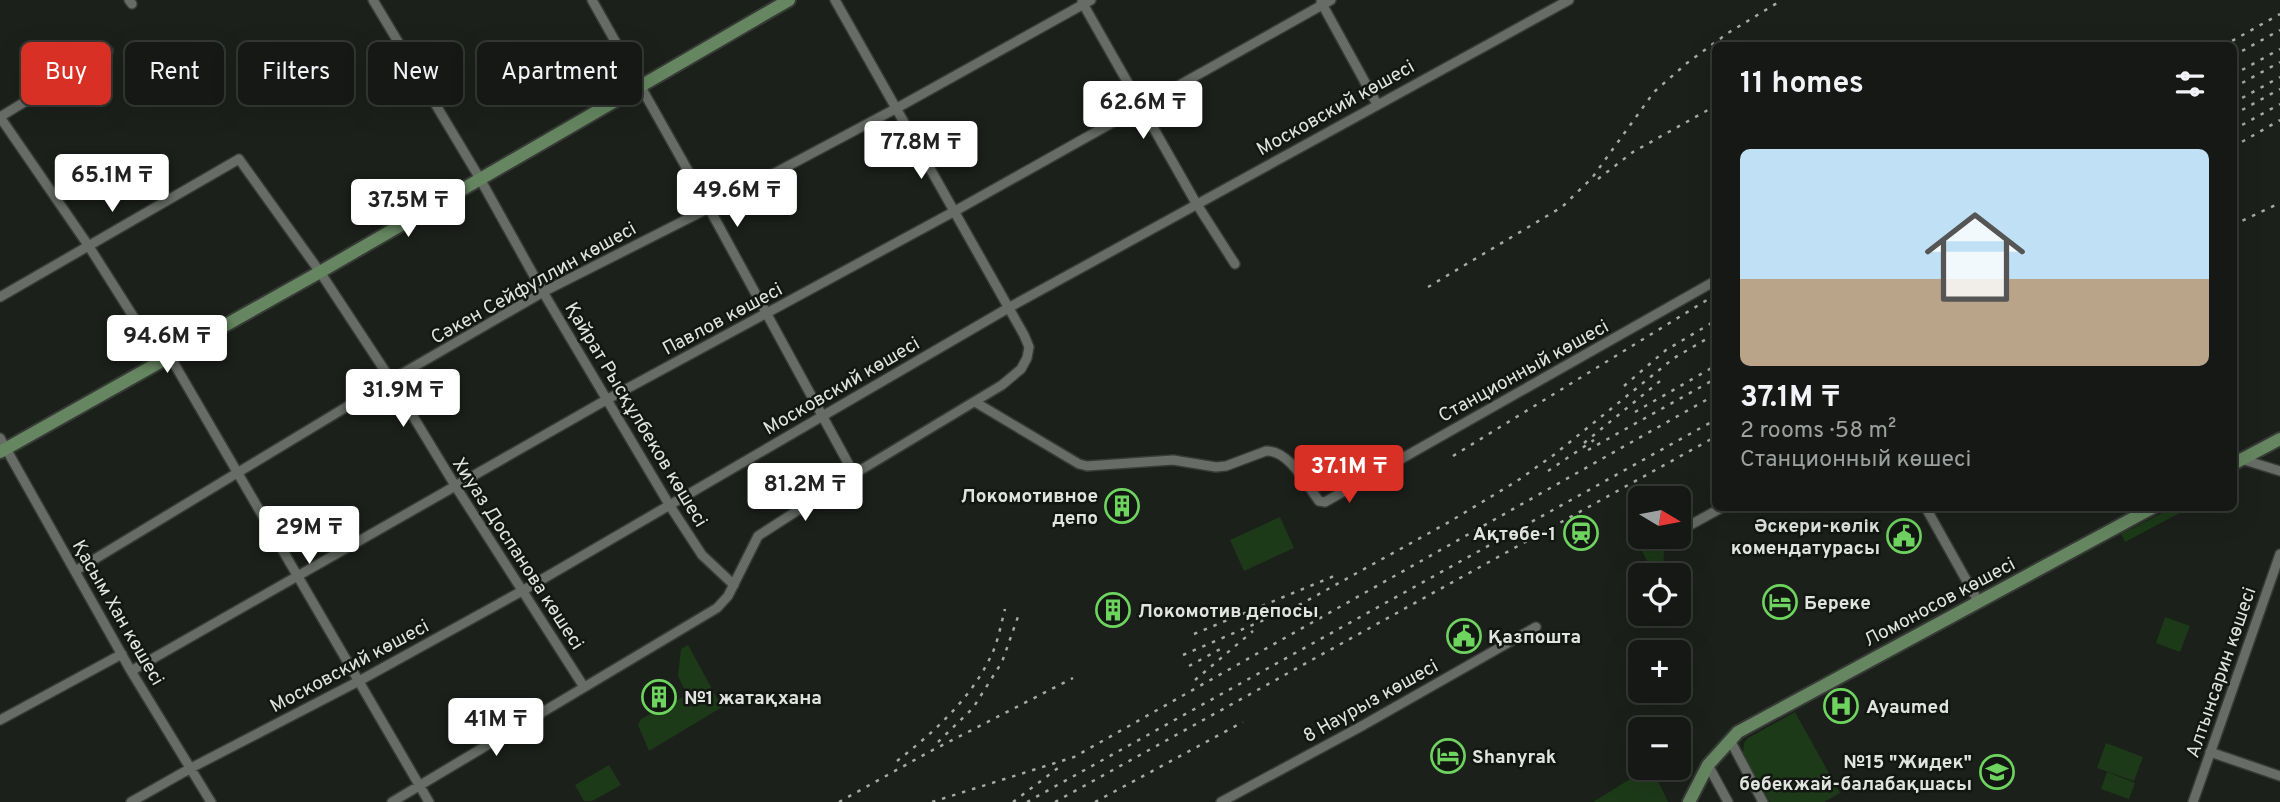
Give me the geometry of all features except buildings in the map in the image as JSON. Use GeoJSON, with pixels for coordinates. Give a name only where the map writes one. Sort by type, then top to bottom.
{"type":"FeatureCollection","features":[{"type":"Feature","properties":{"kind":"main road"},"geometry":{"type":"LineString","coordinates":[[642,85],[789,0]]}},
{"type":"Feature","properties":{"kind":"main road"},"geometry":{"type":"LineString","coordinates":[[2,446],[320,272],[607,105]]}},
{"type":"Feature","properties":{"kind":"main road"},"geometry":{"type":"LineString","coordinates":[[2237,462],[2280,439]]}},
{"type":"Feature","properties":{"kind":"main road","name":"Ломоносов көшесі"},"geometry":{"type":"LineString","coordinates":[[1689,802],[1708,765],[1730,740],[1746,728],[2146,511]]}},
{"type":"Feature","properties":{"kind":"street","name":"Қайрат Рысқұлбеков көшесі"},"geometry":{"type":"LineString","coordinates":[[373,0],[480,177],[543,292],[670,506],[702,555],[734,586]]}},
{"type":"Feature","properties":{"kind":"street"},"geometry":{"type":"LineString","coordinates":[[592,0],[616,42]]}},
{"type":"Feature","properties":{"kind":"street"},"geometry":{"type":"LineString","coordinates":[[392,802],[718,608],[734,586],[758,536],[854,474],[975,402],[1021,369],[1029,347],[1010,307],[835,0]]}},
{"type":"Feature","properties":{"kind":"street","name":"Московский көшесі"},"geometry":{"type":"LineString","coordinates":[[131,802],[522,591],[1010,307],[1569,0]]}},
{"type":"Feature","properties":{"kind":"street"},"geometry":{"type":"LineString","coordinates":[[1085,1],[1141,107],[1196,203],[1235,264]]}},
{"type":"Feature","properties":{"kind":"street","name":"Сәкен Сейфуллин көшесі"},"geometry":{"type":"LineString","coordinates":[[75,571],[391,380],[543,292],[897,108],[1085,1]]}},
{"type":"Feature","properties":{"kind":"street"},"geometry":{"type":"LineString","coordinates":[[1325,2],[1377,104]]}},
{"type":"Feature","properties":{"kind":"street","name":"Павлов көшесі"},"geometry":{"type":"LineString","coordinates":[[131,671],[606,400],[955,211],[1325,2]]}},
{"type":"Feature","properties":{"kind":"street"},"geometry":{"type":"LineString","coordinates":[[642,88],[854,474]]}},
{"type":"Feature","properties":{"kind":"street"},"geometry":{"type":"LineString","coordinates":[[21,104],[0,117],[88,245],[157,354],[172,360],[429,802]]}},
{"type":"Feature","properties":{"kind":"street","name":"Хиуаз Доспанова көшесі"},"geometry":{"type":"LineString","coordinates":[[88,245],[239,159],[320,272],[391,380],[584,687]]}},
{"type":"Feature","properties":{"kind":"street"},"geometry":{"type":"LineString","coordinates":[[0,297],[88,245]]}},
{"type":"Feature","properties":{"kind":"street","name":"Станционный көшесі"},"geometry":{"type":"LineString","coordinates":[[975,402],[1079,464],[1087,466],[1173,460],[1226,466],[1272,450],[1284,457],[1319,501],[1325,502],[1712,283]]}},
{"type":"Feature","properties":{"kind":"street","name":"Қасым Хан көшесі"},"geometry":{"type":"LineString","coordinates":[[2,446],[131,671],[211,802]]}},
{"type":"Feature","properties":{"kind":"street"},"geometry":{"type":"LineString","coordinates":[[2237,462],[2280,471]]}},
{"type":"Feature","properties":{"kind":"street"},"geometry":{"type":"LineString","coordinates":[[1691,525],[1716,511]]}},
{"type":"Feature","properties":{"kind":"street"},"geometry":{"type":"LineString","coordinates":[[1928,511],[1978,601]]}},
{"type":"Feature","properties":{"kind":"street","name":"Алтынсарин көшесі"},"geometry":{"type":"LineString","coordinates":[[2193,802],[2280,554]]}},
{"type":"Feature","properties":{"kind":"street","name":"8 Наурыз көшесі"},"geometry":{"type":"LineString","coordinates":[[1221,802],[1536,627]]}},
{"type":"Feature","properties":{"kind":"street"},"geometry":{"type":"LineString","coordinates":[[0,720],[122,654]]}},
{"type":"Feature","properties":{"kind":"street"},"geometry":{"type":"LineString","coordinates":[[1730,740],[1763,802]]}},
{"type":"Feature","properties":{"kind":"street"},"geometry":{"type":"LineString","coordinates":[[2210,752],[2280,776]]}},
{"type":"Feature","properties":{"kind":"street"},"geometry":{"type":"LineString","coordinates":[[1708,765],[1728,802]]}},
{"type":"Feature","properties":{"kind":"green space"},"geometry":{"type":"Polygon","coordinates":[[[2166,511],[2183,511],[2125,542],[2121,534],[2166,511]]]}},
{"type":"Feature","properties":{"kind":"green space"},"geometry":{"type":"Polygon","coordinates":[[[1280,517],[1294,548],[1244,571],[1230,540],[1280,517]]]}},
{"type":"Feature","properties":{"kind":"green space"},"geometry":{"type":"Polygon","coordinates":[[[1641,550],[1664,550],[1663,563],[1648,563],[1641,550]]]}},
{"type":"Feature","properties":{"kind":"green space"},"geometry":{"type":"Polygon","coordinates":[[[2165,617],[2190,626],[2180,652],[2156,643],[2165,617]]]}},
{"type":"Feature","properties":{"kind":"green space"},"geometry":{"type":"Polygon","coordinates":[[[688,645],[722,707],[649,751],[638,725],[641,719],[687,695],[678,676],[681,649],[688,645]]]}},
{"type":"Feature","properties":{"kind":"green space"},"geometry":{"type":"Polygon","coordinates":[[[1795,712],[1840,793],[1824,802],[1770,802],[1743,754],[1744,743],[1748,738],[1795,712]]]}},
{"type":"Feature","properties":{"kind":"green space"},"geometry":{"type":"Polygon","coordinates":[[[2106,743],[2143,757],[2134,781],[2097,768],[2106,743]]]}},
{"type":"Feature","properties":{"kind":"green space"},"geometry":{"type":"Polygon","coordinates":[[[609,765],[621,785],[592,801],[584,801],[575,785],[609,765]]]}},
{"type":"Feature","properties":{"kind":"green space"},"geometry":{"type":"Polygon","coordinates":[[[2107,772],[2135,783],[2129,799],[2101,789],[2107,772]]]}},
{"type":"Feature","properties":{"kind":"green space"},"geometry":{"type":"Polygon","coordinates":[[[1629,780],[1658,780],[1668,802],[1593,802],[1629,780]]]}},
{"type":"Feature","properties":{"kind":"railway"},"geometry":{"type":"LineString","coordinates":[[1716,42],[1782,0]]}},
{"type":"Feature","properties":{"kind":"railway"},"geometry":{"type":"LineString","coordinates":[[2230,42],[2280,14]]}},
{"type":"Feature","properties":{"kind":"railway"},"geometry":{"type":"LineString","coordinates":[[2237,54],[2280,30]]}},
{"type":"Feature","properties":{"kind":"railway"},"geometry":{"type":"LineString","coordinates":[[1428,287],[1562,207],[1592,178],[1654,92],[1712,45]]}},
{"type":"Feature","properties":{"kind":"railway"},"geometry":{"type":"LineString","coordinates":[[2237,73],[2280,49]]}},
{"type":"Feature","properties":{"kind":"railway"},"geometry":{"type":"LineString","coordinates":[[2237,86],[2280,62]]}},
{"type":"Feature","properties":{"kind":"railway"},"geometry":{"type":"LineString","coordinates":[[2237,101],[2280,77]]}},
{"type":"Feature","properties":{"kind":"railway"},"geometry":{"type":"LineString","coordinates":[[2237,113],[2280,89]]}},
{"type":"Feature","properties":{"kind":"railway"},"geometry":{"type":"LineString","coordinates":[[2237,128],[2280,104]]}},
{"type":"Feature","properties":{"kind":"railway"},"geometry":{"type":"LineString","coordinates":[[1598,179],[1633,152],[1712,108]]}},
{"type":"Feature","properties":{"kind":"railway"},"geometry":{"type":"LineString","coordinates":[[2237,145],[2280,120]]}},
{"type":"Feature","properties":{"kind":"railway"},"geometry":{"type":"LineString","coordinates":[[2237,223],[2280,203]]}},
{"type":"Feature","properties":{"kind":"railway"},"geometry":{"type":"LineString","coordinates":[[1453,456],[1712,297]]}},
{"type":"Feature","properties":{"kind":"railway"},"geometry":{"type":"LineString","coordinates":[[1624,386],[1666,350],[1712,323]]}},
{"type":"Feature","properties":{"kind":"railway"},"geometry":{"type":"LineString","coordinates":[[1183,655],[1301,604],[1517,481],[1555,454],[1674,358],[1712,336]]}},
{"type":"Feature","properties":{"kind":"railway"},"geometry":{"type":"LineString","coordinates":[[1635,412],[1712,368]]}},
{"type":"Feature","properties":{"kind":"railway"},"geometry":{"type":"LineString","coordinates":[[1584,443],[1665,377]]}},
{"type":"Feature","properties":{"kind":"railway"},"geometry":{"type":"LineString","coordinates":[[1588,450],[1712,381]]}},
{"type":"Feature","properties":{"kind":"railway"},"geometry":{"type":"LineString","coordinates":[[932,802],[1074,757],[1712,397]]}},
{"type":"Feature","properties":{"kind":"railway"},"geometry":{"type":"LineString","coordinates":[[1027,802],[1712,422]]}},
{"type":"Feature","properties":{"kind":"railway"},"geometry":{"type":"LineString","coordinates":[[1055,802],[1712,439]]}},
{"type":"Feature","properties":{"kind":"railway"},"geometry":{"type":"LineString","coordinates":[[1548,471],[1594,440]]}},
{"type":"Feature","properties":{"kind":"railway"},"geometry":{"type":"LineString","coordinates":[[1194,634],[1339,574]]}},
{"type":"Feature","properties":{"kind":"railway"},"geometry":{"type":"LineString","coordinates":[[897,761],[937,727],[973,687],[993,651],[1005,609]]}},
{"type":"Feature","properties":{"kind":"railway"},"geometry":{"type":"LineString","coordinates":[[938,742],[973,708],[1002,662],[1020,611]]}},
{"type":"Feature","properties":{"kind":"railway"},"geometry":{"type":"LineString","coordinates":[[1195,680],[1253,631]]}},
{"type":"Feature","properties":{"kind":"railway"},"geometry":{"type":"LineString","coordinates":[[1189,666],[1224,647]]}},
{"type":"Feature","properties":{"kind":"railway"},"geometry":{"type":"LineString","coordinates":[[839,802],[1073,678]]}},
{"type":"Feature","properties":{"kind":"railway"},"geometry":{"type":"LineString","coordinates":[[1095,802],[1243,722]]}},
{"type":"Feature","properties":{"kind":"railway"},"geometry":{"type":"LineString","coordinates":[[1013,802],[1062,765]]}},
{"type":"Feature","properties":{"kind":"place","name":"Локомотивное депо"},"geometry":{"type":"Point","coordinates":[1122,506]}},
{"type":"Feature","properties":{"kind":"place","name":"Ақтөбе-1"},"geometry":{"type":"Point","coordinates":[1581,533]}},
{"type":"Feature","properties":{"kind":"place","name":"Әскери-көлік комендатурасы"},"geometry":{"type":"Point","coordinates":[1904,536]}},
{"type":"Feature","properties":{"kind":"place","name":"Береке"},"geometry":{"type":"Point","coordinates":[1780,602]}},
{"type":"Feature","properties":{"kind":"place","name":"Локомотив депосы"},"geometry":{"type":"Point","coordinates":[1113,610]}},
{"type":"Feature","properties":{"kind":"place","name":"Қазпошта"},"geometry":{"type":"Point","coordinates":[1464,636]}},
{"type":"Feature","properties":{"kind":"place","name":"№1 жатақхана"},"geometry":{"type":"Point","coordinates":[659,697]}},
{"type":"Feature","properties":{"kind":"place","name":"Ayaumed"},"geometry":{"type":"Point","coordinates":[1841,706]}},
{"type":"Feature","properties":{"kind":"place","name":"Shanyrak"},"geometry":{"type":"Point","coordinates":[1448,756]}},
{"type":"Feature","properties":{"kind":"place","name":"№15 \"Жидек\" бөбекжай-балабақшасы"},"geometry":{"type":"Point","coordinates":[1997,772]}}]}
